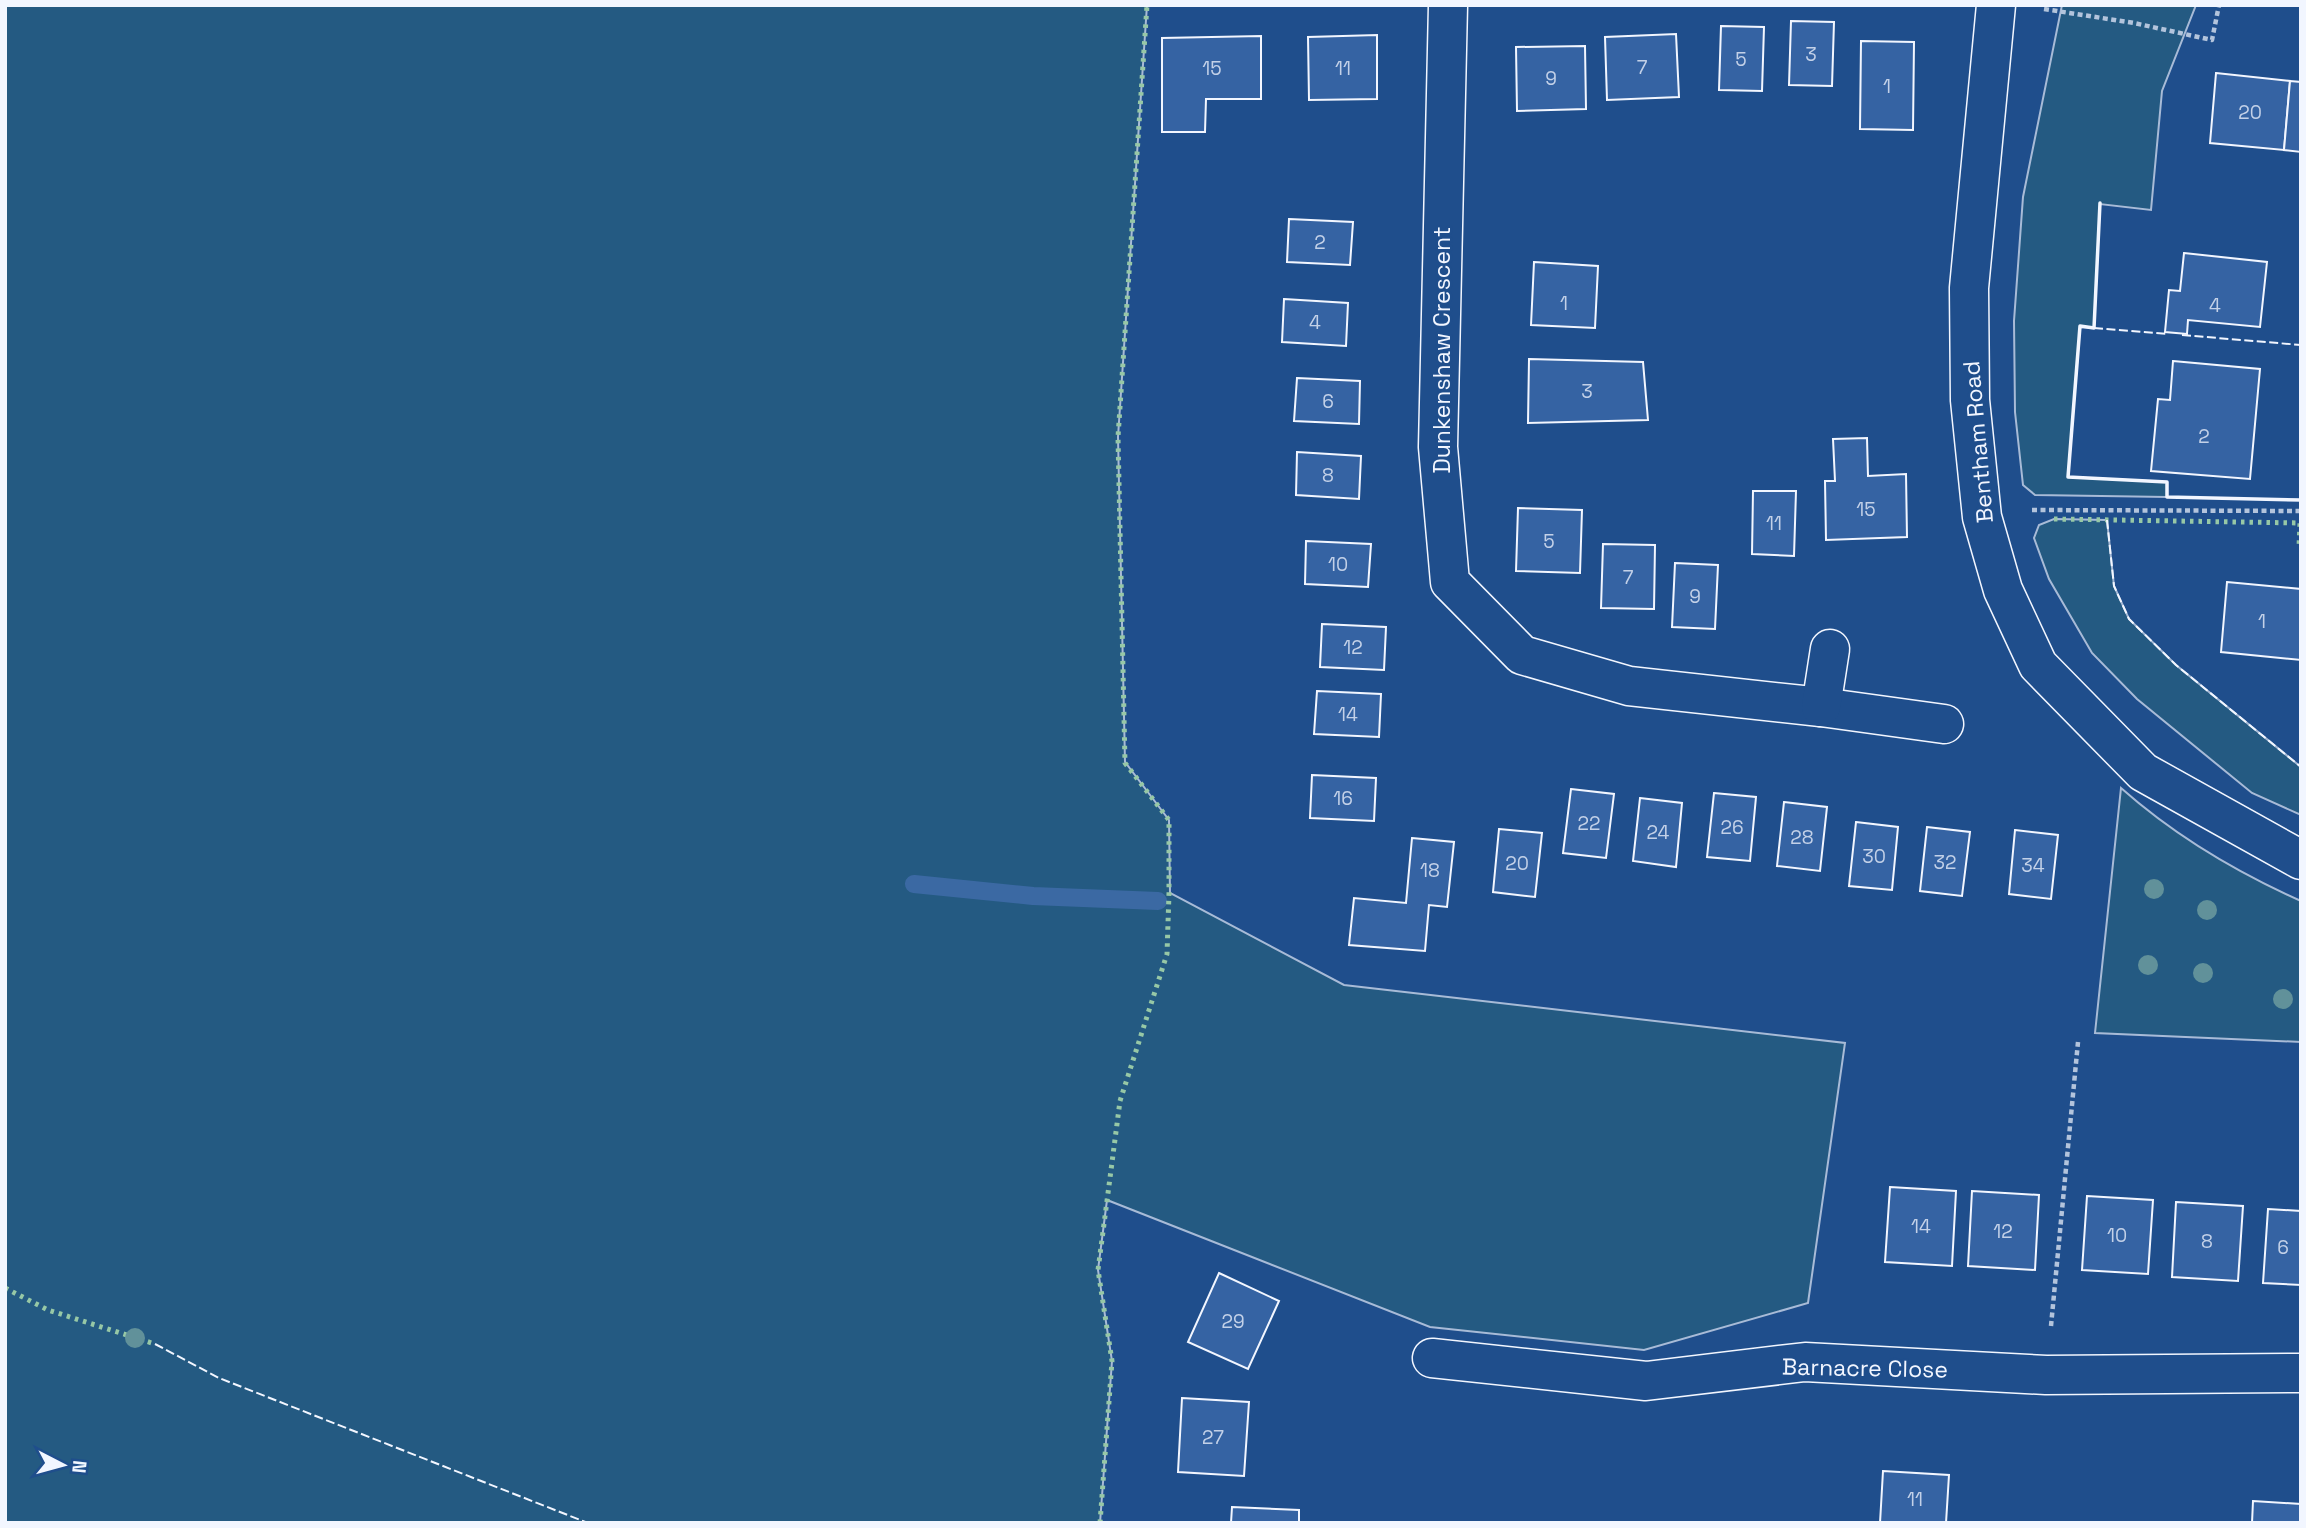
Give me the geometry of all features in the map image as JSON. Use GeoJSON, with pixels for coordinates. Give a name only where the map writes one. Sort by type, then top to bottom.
{"type":"FeatureCollection","features":[{"type":"Feature","properties":{"kind":"street","name":"Dunkenshaw Crescent"},"geometry":{"type":"LineString","coordinates":[[1448,5],[1438,447],[1450,582],[1522,655],[1629,686],[1821,707],[1944,724]]}},
{"type":"Feature","properties":{"kind":"street","name":"Bentham Road"},"geometry":{"type":"LineString","coordinates":[[1996,5],[1969,288],[1969,400],[1982,517],[2003,590],[2038,665],[2143,772],[2301,860]]}},
{"type":"Feature","properties":{"kind":"street"},"geometry":{"type":"LineString","coordinates":[[1821,707],[1830,649]]}},
{"type":"Feature","properties":{"kind":"street","name":"Barnacre Close"},"geometry":{"type":"LineString","coordinates":[[1432,1358],[1646,1381],[1805,1362],[2046,1375],[2301,1373]]}},
{"type":"Feature","properties":{"kind":"path"},"geometry":{"type":"LineString","coordinates":[[2042,9],[2134,23],[2212,40],[2218,5]]}},
{"type":"Feature","properties":{"kind":"path"},"geometry":{"type":"LineString","coordinates":[[2021,511],[2301,511]]}},
{"type":"Feature","properties":{"kind":"path"},"geometry":{"type":"LineString","coordinates":[[2046,1375],[2078,1041]]}},
{"type":"Feature","properties":{"kind":"shaded area"},"geometry":{"type":"Polygon","coordinates":[[[5,5],[1147,5],[1118,437],[1125,762],[1169,820],[1170,893],[1344,985],[1845,1043],[1808,1303],[1644,1350],[1430,1327],[1107,1200],[1098,1270],[1112,1361],[1100,1523],[5,1523],[5,5]]]}},
{"type":"Feature","properties":{"kind":"shaded area"},"geometry":{"type":"Polygon","coordinates":[[[2062,5],[2196,5],[2162,91],[2151,210],[2100,204],[2094,328],[2080,327],[2068,477],[2167,482],[2167,497],[2035,495],[2023,485],[2015,412],[2014,321],[2023,197],[2062,5]]]}},
{"type":"Feature","properties":{"kind":"shaded area"},"geometry":{"type":"Polygon","coordinates":[[[2054,519],[2107,520],[2114,586],[2129,619],[2176,665],[2301,767],[2301,815],[2252,793],[2137,699],[2092,653],[2049,579],[2034,538],[2039,525],[2054,519]]]}},
{"type":"Feature","properties":{"kind":"shaded area"},"geometry":{"type":"Polygon","coordinates":[[[2121,788],[2206,851],[2301,901],[2301,1042],[2095,1033],[2121,788]]]}},
{"type":"Feature","properties":{"kind":"building"},"geometry":{"type":"Polygon","coordinates":[[[1791,21],[1834,22],[1832,86],[1789,85],[1791,21]]]}},
{"type":"Feature","properties":{"kind":"building"},"geometry":{"type":"Polygon","coordinates":[[[1721,26],[1764,27],[1762,91],[1719,90],[1721,26]]]}},
{"type":"Feature","properties":{"kind":"building"},"geometry":{"type":"Polygon","coordinates":[[[1676,34],[1679,97],[1607,100],[1605,37],[1676,34]]]}},
{"type":"Feature","properties":{"kind":"building"},"geometry":{"type":"Polygon","coordinates":[[[1377,35],[1377,99],[1309,100],[1308,37],[1377,35]]]}},
{"type":"Feature","properties":{"kind":"building"},"geometry":{"type":"Polygon","coordinates":[[[1261,36],[1261,99],[1206,99],[1205,132],[1162,132],[1162,38],[1261,36]]]}},
{"type":"Feature","properties":{"kind":"building"},"geometry":{"type":"Polygon","coordinates":[[[1861,41],[1914,42],[1913,130],[1860,129],[1861,41]]]}},
{"type":"Feature","properties":{"kind":"building"},"geometry":{"type":"Polygon","coordinates":[[[1585,46],[1586,109],[1517,111],[1516,47],[1585,46]]]}},
{"type":"Feature","properties":{"kind":"building"},"geometry":{"type":"Polygon","coordinates":[[[2216,73],[2290,81],[2284,150],[2210,143],[2216,73]]]}},
{"type":"Feature","properties":{"kind":"building"},"geometry":{"type":"Polygon","coordinates":[[[2290,81],[2301,82],[2301,152],[2284,150],[2290,81]]]}},
{"type":"Feature","properties":{"kind":"building"},"geometry":{"type":"Polygon","coordinates":[[[1289,219],[1353,222],[1350,265],[1287,262],[1289,219]]]}},
{"type":"Feature","properties":{"kind":"building"},"geometry":{"type":"Polygon","coordinates":[[[2184,253],[2267,262],[2260,327],[2188,320],[2187,334],[2165,332],[2169,290],[2180,291],[2184,253]]]}},
{"type":"Feature","properties":{"kind":"building"},"geometry":{"type":"Polygon","coordinates":[[[1534,262],[1598,266],[1595,328],[1531,325],[1534,262]]]}},
{"type":"Feature","properties":{"kind":"building"},"geometry":{"type":"Polygon","coordinates":[[[1284,299],[1348,303],[1346,346],[1282,342],[1284,299]]]}},
{"type":"Feature","properties":{"kind":"building"},"geometry":{"type":"Polygon","coordinates":[[[1529,359],[1643,362],[1648,420],[1528,423],[1529,359]]]}},
{"type":"Feature","properties":{"kind":"building"},"geometry":{"type":"Polygon","coordinates":[[[2173,361],[2260,369],[2250,479],[2151,471],[2158,399],[2170,400],[2173,361]]]}},
{"type":"Feature","properties":{"kind":"building"},"geometry":{"type":"Polygon","coordinates":[[[1297,378],[1360,381],[1359,424],[1294,421],[1297,378]]]}},
{"type":"Feature","properties":{"kind":"building"},"geometry":{"type":"Polygon","coordinates":[[[1867,438],[1868,476],[1906,474],[1907,537],[1826,540],[1825,481],[1835,481],[1833,439],[1867,438]]]}},
{"type":"Feature","properties":{"kind":"building"},"geometry":{"type":"Polygon","coordinates":[[[1297,452],[1361,456],[1359,499],[1296,495],[1297,452]]]}},
{"type":"Feature","properties":{"kind":"building"},"geometry":{"type":"Polygon","coordinates":[[[1753,491],[1796,491],[1794,556],[1752,554],[1753,491]]]}},
{"type":"Feature","properties":{"kind":"building"},"geometry":{"type":"Polygon","coordinates":[[[1518,508],[1582,510],[1580,573],[1516,571],[1518,508]]]}},
{"type":"Feature","properties":{"kind":"building"},"geometry":{"type":"Polygon","coordinates":[[[1306,541],[1371,544],[1368,587],[1305,584],[1306,541]]]}},
{"type":"Feature","properties":{"kind":"building"},"geometry":{"type":"Polygon","coordinates":[[[1603,544],[1655,545],[1654,609],[1601,608],[1603,544]]]}},
{"type":"Feature","properties":{"kind":"building"},"geometry":{"type":"Polygon","coordinates":[[[1675,563],[1718,565],[1715,629],[1672,627],[1675,563]]]}},
{"type":"Feature","properties":{"kind":"building"},"geometry":{"type":"Polygon","coordinates":[[[2227,582],[2301,589],[2301,660],[2221,652],[2227,582]]]}},
{"type":"Feature","properties":{"kind":"building"},"geometry":{"type":"Polygon","coordinates":[[[1322,624],[1386,627],[1384,670],[1320,667],[1322,624]]]}},
{"type":"Feature","properties":{"kind":"building"},"geometry":{"type":"Polygon","coordinates":[[[1317,691],[1381,694],[1379,737],[1314,734],[1317,691]]]}},
{"type":"Feature","properties":{"kind":"building"},"geometry":{"type":"Polygon","coordinates":[[[1312,775],[1376,778],[1374,821],[1310,818],[1312,775]]]}},
{"type":"Feature","properties":{"kind":"building"},"geometry":{"type":"Polygon","coordinates":[[[1571,789],[1614,794],[1606,858],[1563,853],[1571,789]]]}},
{"type":"Feature","properties":{"kind":"building"},"geometry":{"type":"Polygon","coordinates":[[[1714,793],[1756,797],[1750,861],[1707,857],[1714,793]]]}},
{"type":"Feature","properties":{"kind":"building"},"geometry":{"type":"Polygon","coordinates":[[[1640,798],[1682,803],[1676,867],[1633,861],[1640,798]]]}},
{"type":"Feature","properties":{"kind":"building"},"geometry":{"type":"Polygon","coordinates":[[[1784,802],[1827,807],[1820,871],[1777,866],[1784,802]]]}},
{"type":"Feature","properties":{"kind":"building"},"geometry":{"type":"Polygon","coordinates":[[[1856,822],[1898,827],[1892,890],[1849,886],[1856,822]]]}},
{"type":"Feature","properties":{"kind":"building"},"geometry":{"type":"Polygon","coordinates":[[[1927,827],[1970,832],[1962,896],[1920,891],[1927,827]]]}},
{"type":"Feature","properties":{"kind":"building"},"geometry":{"type":"Polygon","coordinates":[[[1499,829],[1542,833],[1535,897],[1493,892],[1499,829]]]}},
{"type":"Feature","properties":{"kind":"building"},"geometry":{"type":"Polygon","coordinates":[[[2015,830],[2058,835],[2051,899],[2009,894],[2015,830]]]}},
{"type":"Feature","properties":{"kind":"building"},"geometry":{"type":"Polygon","coordinates":[[[1412,838],[1454,842],[1447,907],[1429,905],[1425,951],[1349,945],[1354,898],[1406,903],[1412,838]]]}},
{"type":"Feature","properties":{"kind":"building"},"geometry":{"type":"Polygon","coordinates":[[[1890,1187],[1956,1191],[1952,1266],[1885,1262],[1890,1187]]]}},
{"type":"Feature","properties":{"kind":"building"},"geometry":{"type":"Polygon","coordinates":[[[1972,1191],[2039,1195],[2035,1270],[1968,1266],[1972,1191]]]}},
{"type":"Feature","properties":{"kind":"building"},"geometry":{"type":"Polygon","coordinates":[[[2087,1196],[2153,1200],[2148,1274],[2082,1270],[2087,1196]]]}},
{"type":"Feature","properties":{"kind":"building"},"geometry":{"type":"Polygon","coordinates":[[[2176,1202],[2243,1206],[2238,1281],[2172,1277],[2176,1202]]]}},
{"type":"Feature","properties":{"kind":"building"},"geometry":{"type":"Polygon","coordinates":[[[2268,1209],[2301,1211],[2301,1285],[2263,1283],[2268,1209]]]}},
{"type":"Feature","properties":{"kind":"building"},"geometry":{"type":"Polygon","coordinates":[[[1219,1273],[1279,1301],[1248,1369],[1188,1342],[1219,1273]]]}},
{"type":"Feature","properties":{"kind":"building"},"geometry":{"type":"Polygon","coordinates":[[[1182,1398],[1249,1402],[1244,1476],[1178,1472],[1182,1398]]]}},
{"type":"Feature","properties":{"kind":"building"},"geometry":{"type":"Polygon","coordinates":[[[1883,1471],[1949,1475],[1946,1523],[1880,1523],[1883,1471]]]}},
{"type":"Feature","properties":{"kind":"building"},"geometry":{"type":"Polygon","coordinates":[[[2253,1501],[2301,1504],[2301,1523],[2252,1523],[2253,1501]]]}},
{"type":"Feature","properties":{"kind":"building"},"geometry":{"type":"Polygon","coordinates":[[[1232,1507],[1299,1510],[1299,1523],[1231,1523],[1232,1507]]]}},
{"type":"Feature","properties":{"kind":"waterway"},"geometry":{"type":"LineString","coordinates":[[914,884],[1033,896],[1158,901]]}},
{"type":"Feature","properties":{"kind":"hedge"},"geometry":{"type":"LineString","coordinates":[[1100,1523],[1112,1361],[1098,1270],[1120,1101],[1167,954],[1169,893],[1169,820],[1125,763],[1118,437],[1147,5]]}},
{"type":"Feature","properties":{"kind":"hedge"},"geometry":{"type":"LineString","coordinates":[[2054,519],[2300,523],[2299,547]]}},
{"type":"Feature","properties":{"kind":"hedge"},"geometry":{"type":"LineString","coordinates":[[5,1288],[48,1310],[155,1344]]}},
{"type":"Feature","properties":{"kind":"fence"},"geometry":{"type":"LineString","coordinates":[[2094,328],[2168,334]]}},
{"type":"Feature","properties":{"kind":"fence"},"geometry":{"type":"LineString","coordinates":[[2182,335],[2301,345]]}},
{"type":"Feature","properties":{"kind":"fence"},"geometry":{"type":"LineString","coordinates":[[2107,520],[2114,586],[2129,619],[2176,665],[2301,767]]}},
{"type":"Feature","properties":{"kind":"fence"},"geometry":{"type":"LineString","coordinates":[[155,1344],[219,1378],[588,1523]]}},
{"type":"Feature","properties":{"kind":"wall"},"geometry":{"type":"LineString","coordinates":[[2100,203],[2094,328],[2080,326],[2068,477],[2167,482],[2167,497],[2301,500]]}}]}
